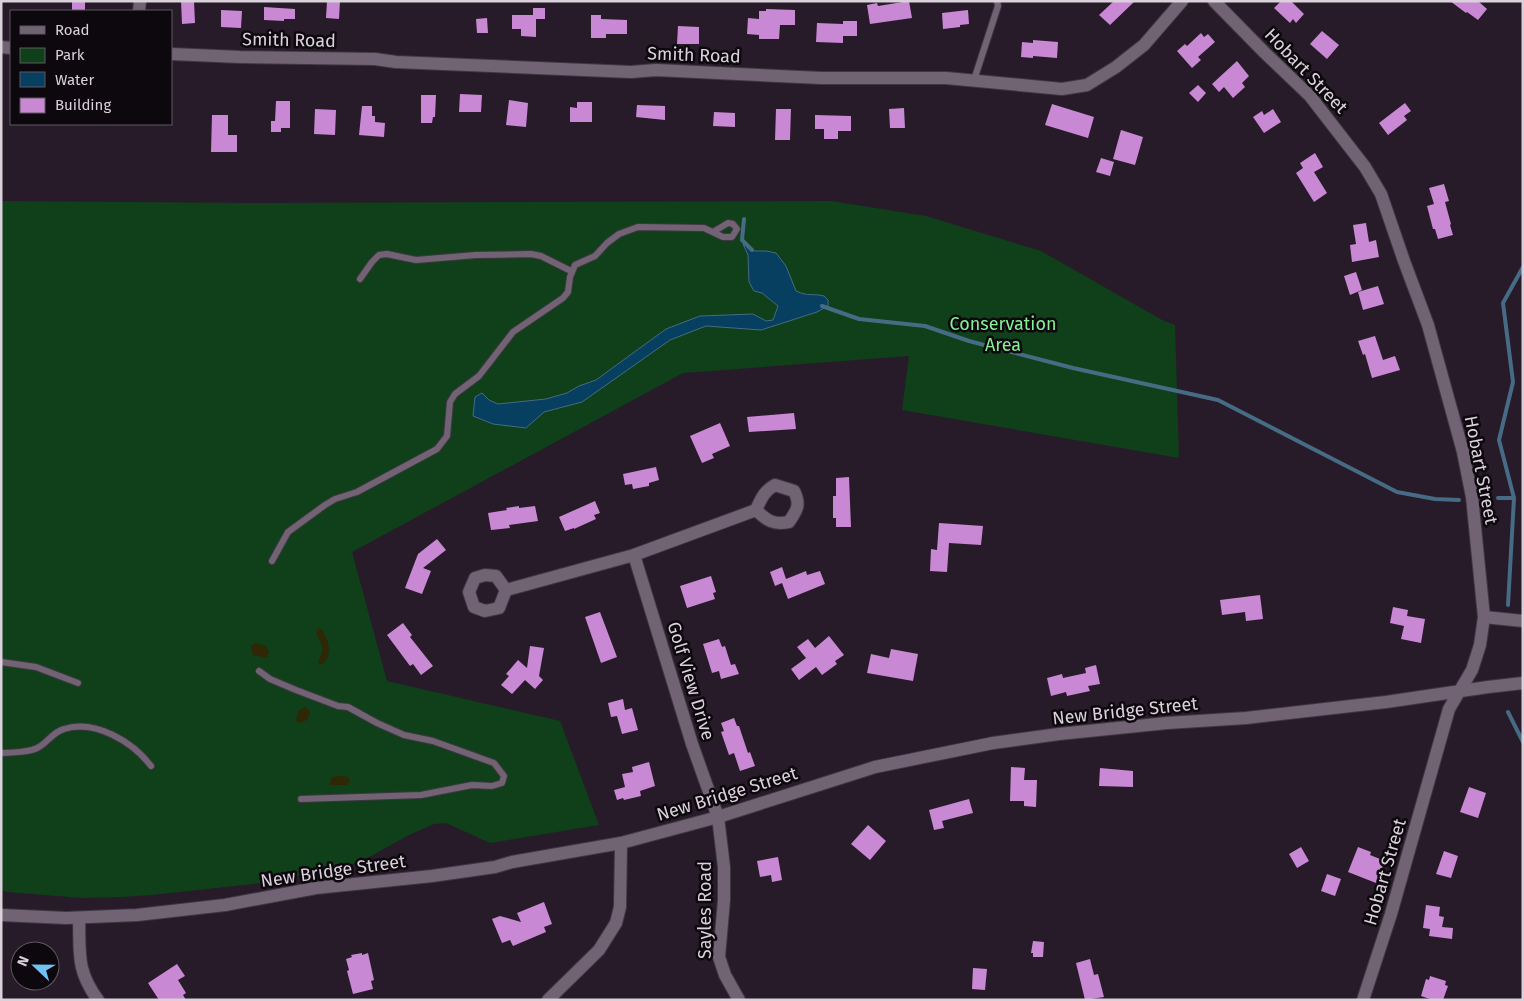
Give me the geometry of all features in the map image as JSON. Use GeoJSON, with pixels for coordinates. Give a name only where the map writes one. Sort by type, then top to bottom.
{"type":"FeatureCollection","features":[{"type":"Feature","properties":{"kind":"street","name":"Smith Road"},"geometry":{"type":"LineString","coordinates":[[172,54],[375,59],[631,72],[656,70],[821,78],[946,78],[1062,89],[1087,85],[1116,67],[1144,46],[1182,1]]}},
{"type":"Feature","properties":{"kind":"street","name":"Hobart Street"},"geometry":{"type":"LineString","coordinates":[[1214,1],[1310,96],[1374,179],[1428,325],[1464,452],[1473,507],[1484,617],[1483,630],[1475,660],[1461,691],[1449,709],[1391,914],[1363,1000]]}},
{"type":"Feature","properties":{"kind":"street"},"geometry":{"type":"LineString","coordinates":[[506,590],[634,555],[756,510]]}},
{"type":"Feature","properties":{"kind":"street","name":"Golf View Drive"},"geometry":{"type":"LineString","coordinates":[[634,555],[692,744],[718,817]]}},
{"type":"Feature","properties":{"kind":"street"},"geometry":{"type":"LineString","coordinates":[[1484,617],[1523,621]]}},
{"type":"Feature","properties":{"kind":"street","name":"New Bridge Street"},"geometry":{"type":"LineString","coordinates":[[1,915],[79,918],[137,915],[225,905],[316,888],[432,876],[495,867],[512,862],[621,843],[718,817],[875,767],[993,743],[1167,723],[1246,718],[1386,702],[1523,683]]}},
{"type":"Feature","properties":{"kind":"street","name":"Sayles Road"},"geometry":{"type":"LineString","coordinates":[[718,817],[724,866],[724,900],[719,957],[725,975],[739,1000]]}},
{"type":"Feature","properties":{"kind":"street"},"geometry":{"type":"LineString","coordinates":[[548,1000],[599,950],[616,923],[620,907],[621,843]]}},
{"type":"Feature","properties":{"kind":"street"},"geometry":{"type":"LineString","coordinates":[[79,918],[80,965],[86,983],[98,1000]]}},
{"type":"Feature","properties":{"kind":"lane"},"geometry":{"type":"LineString","coordinates":[[974,80],[998,6],[997,1]]}},
{"type":"Feature","properties":{"kind":"lane"},"geometry":{"type":"LineString","coordinates":[[272,561],[288,532],[325,505],[335,499],[357,492],[437,449],[447,436],[450,402],[455,394],[479,376],[512,332],[564,298],[568,292],[571,271],[575,266],[595,256],[607,243],[632,228],[704,228],[713,232]]}},
{"type":"Feature","properties":{"kind":"lane"},"geometry":{"type":"LineString","coordinates":[[360,279],[379,255],[387,254],[416,260],[476,255],[531,254],[541,256],[571,271]]}},
{"type":"Feature","properties":{"kind":"lane"},"geometry":{"type":"LineString","coordinates":[[1,662],[36,667],[78,683]]}},
{"type":"Feature","properties":{"kind":"lane"},"geometry":{"type":"LineString","coordinates":[[259,671],[296,690],[338,706],[348,707],[404,735],[433,741],[494,763],[504,776],[502,783],[492,786],[472,785],[421,795],[301,800]]}},
{"type":"Feature","properties":{"kind":"lane"},"geometry":{"type":"LineString","coordinates":[[1,753],[38,748],[54,734],[64,729],[84,727],[119,738],[144,757],[151,766]]}},
{"type":"Feature","properties":{"kind":"green space","name":"Conservation Area"},"geometry":{"type":"Polygon","coordinates":[[[1,201],[253,203],[831,201],[926,216],[1041,251],[1162,320],[1175,325],[1179,458],[902,410],[909,356],[683,373],[352,552],[387,681],[560,721],[599,825],[490,843],[446,823],[434,824],[409,835],[364,860],[343,867],[262,883],[121,897],[83,898],[7,892],[1,890],[1,201]]]}},
{"type":"Feature","properties":{"kind":"sand"},"geometry":{"type":"Polygon","coordinates":[[[318,628],[326,636],[329,647],[328,657],[321,665],[318,662],[322,650],[316,632],[318,628]]]}},
{"type":"Feature","properties":{"kind":"sand"},"geometry":{"type":"Polygon","coordinates":[[[255,643],[266,646],[269,652],[267,658],[253,655],[251,646],[255,643]]]}},
{"type":"Feature","properties":{"kind":"sand"},"geometry":{"type":"Polygon","coordinates":[[[306,707],[310,712],[307,720],[299,723],[296,721],[299,710],[306,707]]]}},
{"type":"Feature","properties":{"kind":"sand"},"geometry":{"type":"Polygon","coordinates":[[[338,776],[348,777],[350,780],[347,785],[330,785],[331,778],[338,776]]]}},
{"type":"Feature","properties":{"kind":"water"},"geometry":{"type":"Polygon","coordinates":[[[743,244],[755,251],[776,253],[786,266],[796,291],[804,294],[824,296],[828,300],[828,306],[817,312],[761,330],[706,326],[670,340],[582,402],[544,412],[526,428],[493,424],[473,416],[475,397],[482,393],[489,400],[498,404],[546,399],[567,393],[596,380],[666,329],[700,316],[753,314],[766,321],[773,320],[778,306],[762,293],[754,291],[749,282],[748,255],[743,244]]]}},
{"type":"Feature","properties":{"kind":"building"},"geometry":{"type":"Polygon","coordinates":[[[72,1],[85,1],[85,10],[72,10],[72,1]]]}},
{"type":"Feature","properties":{"kind":"building"},"geometry":{"type":"Polygon","coordinates":[[[181,1],[194,1],[195,23],[182,24],[181,1]]]}},
{"type":"Feature","properties":{"kind":"building"},"geometry":{"type":"Polygon","coordinates":[[[327,1],[340,1],[339,19],[326,18],[327,1]]]}},
{"type":"Feature","properties":{"kind":"building"},"geometry":{"type":"Polygon","coordinates":[[[909,1],[912,18],[870,24],[867,5],[877,3],[878,6],[909,1]]]}},
{"type":"Feature","properties":{"kind":"building"},"geometry":{"type":"Polygon","coordinates":[[[1114,1],[1135,1],[1110,25],[1099,15],[1114,1]]]}},
{"type":"Feature","properties":{"kind":"building"},"geometry":{"type":"Polygon","coordinates":[[[1281,1],[1291,1],[1304,14],[1296,23],[1293,19],[1290,23],[1274,8],[1281,1]]]}},
{"type":"Feature","properties":{"kind":"building"},"geometry":{"type":"Polygon","coordinates":[[[1450,1],[1478,1],[1487,9],[1478,20],[1450,1]]]}},
{"type":"Feature","properties":{"kind":"building"},"geometry":{"type":"Polygon","coordinates":[[[264,7],[295,9],[295,19],[284,19],[284,21],[264,20],[264,7]]]}},
{"type":"Feature","properties":{"kind":"building"},"geometry":{"type":"Polygon","coordinates":[[[533,8],[545,8],[545,19],[536,19],[536,37],[521,36],[521,29],[512,29],[512,15],[533,15],[533,8]]]}},
{"type":"Feature","properties":{"kind":"building"},"geometry":{"type":"Polygon","coordinates":[[[766,9],[795,10],[795,25],[780,25],[779,39],[759,39],[759,35],[747,34],[748,18],[759,19],[759,11],[766,11],[766,9]]]}},
{"type":"Feature","properties":{"kind":"building"},"geometry":{"type":"Polygon","coordinates":[[[221,10],[242,11],[241,28],[221,27],[221,10]]]}},
{"type":"Feature","properties":{"kind":"building"},"geometry":{"type":"Polygon","coordinates":[[[968,10],[969,24],[943,29],[942,13],[968,10]]]}},
{"type":"Feature","properties":{"kind":"building"},"geometry":{"type":"Polygon","coordinates":[[[591,15],[601,15],[601,19],[627,20],[627,34],[606,34],[606,38],[591,38],[591,15]]]}},
{"type":"Feature","properties":{"kind":"building"},"geometry":{"type":"Polygon","coordinates":[[[487,18],[488,33],[477,33],[476,19],[487,18]]]}},
{"type":"Feature","properties":{"kind":"building"},"geometry":{"type":"Polygon","coordinates":[[[843,21],[857,21],[857,36],[843,36],[843,43],[816,42],[817,23],[843,24],[843,21]]]}},
{"type":"Feature","properties":{"kind":"building"},"geometry":{"type":"Polygon","coordinates":[[[678,26],[699,27],[699,44],[677,44],[678,26]]]}},
{"type":"Feature","properties":{"kind":"building"},"geometry":{"type":"Polygon","coordinates":[[[1322,31],[1339,45],[1327,59],[1310,44],[1322,31]]]}},
{"type":"Feature","properties":{"kind":"building"},"geometry":{"type":"Polygon","coordinates":[[[1201,33],[1204,37],[1208,34],[1215,42],[1198,57],[1201,60],[1192,68],[1177,51],[1185,44],[1187,46],[1201,33]]]}},
{"type":"Feature","properties":{"kind":"building"},"geometry":{"type":"Polygon","coordinates":[[[1033,40],[1058,42],[1057,58],[1021,57],[1022,42],[1033,43],[1033,40]]]}},
{"type":"Feature","properties":{"kind":"building"},"geometry":{"type":"Polygon","coordinates":[[[1237,61],[1249,76],[1242,83],[1245,87],[1233,98],[1224,87],[1219,92],[1212,84],[1237,61]]]}},
{"type":"Feature","properties":{"kind":"building"},"geometry":{"type":"Polygon","coordinates":[[[1198,85],[1206,93],[1198,102],[1189,93],[1198,85]]]}},
{"type":"Feature","properties":{"kind":"building"},"geometry":{"type":"Polygon","coordinates":[[[460,94],[482,95],[481,112],[459,112],[460,94]]]}},
{"type":"Feature","properties":{"kind":"building"},"geometry":{"type":"Polygon","coordinates":[[[421,95],[436,95],[435,117],[433,117],[432,123],[421,123],[421,95]]]}},
{"type":"Feature","properties":{"kind":"building"},"geometry":{"type":"Polygon","coordinates":[[[509,100],[528,103],[526,127],[506,125],[509,100]]]}},
{"type":"Feature","properties":{"kind":"building"},"geometry":{"type":"Polygon","coordinates":[[[276,101],[290,101],[290,128],[281,128],[281,132],[271,132],[271,121],[275,121],[276,101]]]}},
{"type":"Feature","properties":{"kind":"building"},"geometry":{"type":"Polygon","coordinates":[[[577,102],[592,102],[592,122],[570,122],[570,107],[577,108],[577,102]]]}},
{"type":"Feature","properties":{"kind":"building"},"geometry":{"type":"Polygon","coordinates":[[[1405,103],[1411,111],[1404,116],[1407,120],[1388,135],[1379,123],[1405,103]]]}},
{"type":"Feature","properties":{"kind":"building"},"geometry":{"type":"Polygon","coordinates":[[[1052,104],[1094,117],[1088,138],[1045,125],[1052,104]]]}},
{"type":"Feature","properties":{"kind":"building"},"geometry":{"type":"Polygon","coordinates":[[[637,105],[665,106],[665,120],[636,117],[637,105]]]}},
{"type":"Feature","properties":{"kind":"building"},"geometry":{"type":"Polygon","coordinates":[[[362,106],[372,106],[372,116],[375,116],[375,122],[385,123],[384,137],[359,135],[362,106]]]}},
{"type":"Feature","properties":{"kind":"building"},"geometry":{"type":"Polygon","coordinates":[[[904,108],[905,128],[890,128],[889,109],[904,108]]]}},
{"type":"Feature","properties":{"kind":"building"},"geometry":{"type":"Polygon","coordinates":[[[315,109],[336,110],[335,135],[314,134],[315,109]]]}},
{"type":"Feature","properties":{"kind":"building"},"geometry":{"type":"Polygon","coordinates":[[[776,109],[791,109],[790,140],[775,140],[776,109]]]}},
{"type":"Feature","properties":{"kind":"building"},"geometry":{"type":"Polygon","coordinates":[[[1273,109],[1281,122],[1264,133],[1253,117],[1262,111],[1264,115],[1273,109]]]}},
{"type":"Feature","properties":{"kind":"building"},"geometry":{"type":"Polygon","coordinates":[[[714,112],[735,113],[735,127],[713,126],[714,112]]]}},
{"type":"Feature","properties":{"kind":"building"},"geometry":{"type":"Polygon","coordinates":[[[212,115],[228,115],[228,135],[237,135],[237,152],[211,152],[212,115]]]}},
{"type":"Feature","properties":{"kind":"building"},"geometry":{"type":"Polygon","coordinates":[[[815,115],[851,116],[851,131],[838,131],[838,139],[824,139],[824,129],[815,129],[815,115]]]}},
{"type":"Feature","properties":{"kind":"building"},"geometry":{"type":"Polygon","coordinates":[[[1121,130],[1143,137],[1135,165],[1113,159],[1121,130]]]}},
{"type":"Feature","properties":{"kind":"building"},"geometry":{"type":"Polygon","coordinates":[[[1315,153],[1323,167],[1314,172],[1327,193],[1314,202],[1296,173],[1303,168],[1300,163],[1315,153]]]}},
{"type":"Feature","properties":{"kind":"building"},"geometry":{"type":"Polygon","coordinates":[[[1101,158],[1114,162],[1110,176],[1096,172],[1101,158]]]}},
{"type":"Feature","properties":{"kind":"building"},"geometry":{"type":"Polygon","coordinates":[[[1444,184],[1449,201],[1445,202],[1453,235],[1438,239],[1435,229],[1433,229],[1427,206],[1434,204],[1429,188],[1444,184]]]}},
{"type":"Feature","properties":{"kind":"building"},"geometry":{"type":"Polygon","coordinates":[[[1366,223],[1369,242],[1376,240],[1379,257],[1352,262],[1350,245],[1356,244],[1353,225],[1366,223]]]}},
{"type":"Feature","properties":{"kind":"building"},"geometry":{"type":"Polygon","coordinates":[[[1356,272],[1362,290],[1350,295],[1344,276],[1356,272]]]}},
{"type":"Feature","properties":{"kind":"building"},"geometry":{"type":"Polygon","coordinates":[[[1378,286],[1384,304],[1363,310],[1358,292],[1378,286]]]}},
{"type":"Feature","properties":{"kind":"building"},"geometry":{"type":"Polygon","coordinates":[[[1375,336],[1383,360],[1395,356],[1400,370],[1372,378],[1365,354],[1363,355],[1358,341],[1375,336]]]}},
{"type":"Feature","properties":{"kind":"building"},"geometry":{"type":"Polygon","coordinates":[[[794,413],[796,429],[749,432],[747,417],[794,413]]]}},
{"type":"Feature","properties":{"kind":"building"},"geometry":{"type":"Polygon","coordinates":[[[720,423],[730,446],[712,454],[714,458],[702,463],[690,436],[720,423]]]}},
{"type":"Feature","properties":{"kind":"building"},"geometry":{"type":"Polygon","coordinates":[[[656,467],[659,480],[649,483],[649,486],[633,489],[632,484],[625,485],[623,474],[656,467]]]}},
{"type":"Feature","properties":{"kind":"building"},"geometry":{"type":"Polygon","coordinates":[[[849,477],[851,527],[836,527],[836,518],[833,518],[833,496],[836,496],[836,478],[849,477]]]}},
{"type":"Feature","properties":{"kind":"building"},"geometry":{"type":"Polygon","coordinates":[[[595,501],[600,513],[594,515],[596,519],[565,531],[559,517],[595,501]]]}},
{"type":"Feature","properties":{"kind":"building"},"geometry":{"type":"Polygon","coordinates":[[[519,506],[519,508],[535,506],[538,521],[509,525],[510,528],[491,530],[488,513],[519,506]]]}},
{"type":"Feature","properties":{"kind":"building"},"geometry":{"type":"Polygon","coordinates":[[[939,523],[983,526],[981,545],[949,543],[947,572],[930,571],[931,549],[937,550],[939,523]]]}},
{"type":"Feature","properties":{"kind":"building"},"geometry":{"type":"Polygon","coordinates":[[[437,539],[446,550],[423,568],[431,571],[422,594],[405,588],[418,554],[437,539]]]}},
{"type":"Feature","properties":{"kind":"building"},"geometry":{"type":"Polygon","coordinates":[[[782,567],[786,579],[806,571],[807,575],[820,571],[825,584],[788,599],[782,583],[775,586],[770,572],[782,567]]]}},
{"type":"Feature","properties":{"kind":"building"},"geometry":{"type":"Polygon","coordinates":[[[711,576],[716,592],[713,593],[715,599],[687,608],[680,586],[711,576]]]}},
{"type":"Feature","properties":{"kind":"building"},"geometry":{"type":"Polygon","coordinates":[[[1260,595],[1263,619],[1246,621],[1245,612],[1222,615],[1220,600],[1260,595]]]}},
{"type":"Feature","properties":{"kind":"building"},"geometry":{"type":"Polygon","coordinates":[[[1393,607],[1408,610],[1407,616],[1425,619],[1421,643],[1401,639],[1404,626],[1390,623],[1393,607]]]}},
{"type":"Feature","properties":{"kind":"building"},"geometry":{"type":"Polygon","coordinates":[[[600,612],[617,657],[601,663],[585,617],[600,612]]]}},
{"type":"Feature","properties":{"kind":"building"},"geometry":{"type":"Polygon","coordinates":[[[403,623],[412,635],[410,637],[433,666],[421,675],[413,664],[410,666],[387,635],[403,623]]]}},
{"type":"Feature","properties":{"kind":"building"},"geometry":{"type":"Polygon","coordinates":[[[829,636],[844,655],[835,661],[837,664],[822,675],[816,667],[799,680],[791,669],[806,658],[797,647],[808,639],[815,648],[829,636]]]}},
{"type":"Feature","properties":{"kind":"building"},"geometry":{"type":"Polygon","coordinates":[[[719,639],[722,647],[725,646],[731,665],[735,664],[739,674],[721,679],[719,671],[712,673],[703,644],[719,639]]]}},
{"type":"Feature","properties":{"kind":"building"},"geometry":{"type":"Polygon","coordinates":[[[530,646],[544,648],[539,676],[543,680],[535,689],[525,680],[512,694],[501,685],[509,676],[506,674],[518,660],[527,668],[530,646]]]}},
{"type":"Feature","properties":{"kind":"building"},"geometry":{"type":"Polygon","coordinates":[[[891,649],[918,654],[913,681],[867,673],[871,654],[889,658],[891,649]]]}},
{"type":"Feature","properties":{"kind":"building"},"geometry":{"type":"Polygon","coordinates":[[[1096,665],[1100,684],[1088,686],[1090,691],[1067,696],[1066,692],[1051,696],[1047,678],[1062,674],[1063,678],[1086,673],[1085,668],[1096,665]]]}},
{"type":"Feature","properties":{"kind":"building"},"geometry":{"type":"Polygon","coordinates":[[[623,699],[625,710],[632,708],[638,730],[622,734],[617,716],[611,717],[608,703],[623,699]]]}},
{"type":"Feature","properties":{"kind":"building"},"geometry":{"type":"Polygon","coordinates":[[[734,718],[755,766],[740,771],[734,753],[729,755],[721,732],[724,731],[721,723],[734,718]]]}},
{"type":"Feature","properties":{"kind":"building"},"geometry":{"type":"Polygon","coordinates":[[[649,762],[655,786],[640,791],[641,796],[617,800],[614,790],[625,787],[622,774],[633,772],[632,767],[649,762]]]}},
{"type":"Feature","properties":{"kind":"building"},"geometry":{"type":"Polygon","coordinates":[[[1011,767],[1025,768],[1024,780],[1037,780],[1036,807],[1024,806],[1024,801],[1010,801],[1011,767]]]}},
{"type":"Feature","properties":{"kind":"building"},"geometry":{"type":"Polygon","coordinates":[[[1100,768],[1133,771],[1133,787],[1099,786],[1100,768]]]}},
{"type":"Feature","properties":{"kind":"building"},"geometry":{"type":"Polygon","coordinates":[[[1469,787],[1486,793],[1478,818],[1460,812],[1469,787]]]}},
{"type":"Feature","properties":{"kind":"building"},"geometry":{"type":"Polygon","coordinates":[[[969,799],[973,813],[942,821],[944,828],[934,830],[929,810],[969,799]]]}},
{"type":"Feature","properties":{"kind":"building"},"geometry":{"type":"Polygon","coordinates":[[[868,825],[886,841],[870,860],[851,844],[868,825]]]}},
{"type":"Feature","properties":{"kind":"building"},"geometry":{"type":"Polygon","coordinates":[[[1301,847],[1309,861],[1297,868],[1289,854],[1301,847]]]}},
{"type":"Feature","properties":{"kind":"building"},"geometry":{"type":"Polygon","coordinates":[[[1358,847],[1371,852],[1370,855],[1385,861],[1376,883],[1348,872],[1358,847]]]}},
{"type":"Feature","properties":{"kind":"building"},"geometry":{"type":"Polygon","coordinates":[[[1444,851],[1458,856],[1451,878],[1436,874],[1444,851]]]}},
{"type":"Feature","properties":{"kind":"building"},"geometry":{"type":"Polygon","coordinates":[[[778,857],[782,880],[772,882],[771,875],[760,877],[757,861],[778,857]]]}},
{"type":"Feature","properties":{"kind":"building"},"geometry":{"type":"Polygon","coordinates":[[[1327,874],[1341,879],[1335,896],[1321,891],[1327,874]]]}},
{"type":"Feature","properties":{"kind":"building"},"geometry":{"type":"Polygon","coordinates":[[[544,902],[552,924],[544,927],[546,932],[513,946],[510,940],[502,943],[492,919],[500,916],[521,922],[517,913],[544,902]]]}},
{"type":"Feature","properties":{"kind":"building"},"geometry":{"type":"Polygon","coordinates":[[[1426,905],[1440,907],[1439,916],[1444,917],[1442,927],[1453,928],[1452,939],[1429,936],[1430,929],[1423,928],[1426,905]]]}},
{"type":"Feature","properties":{"kind":"building"},"geometry":{"type":"Polygon","coordinates":[[[1033,941],[1044,942],[1043,957],[1033,957],[1033,953],[1031,953],[1033,941]]]}},
{"type":"Feature","properties":{"kind":"building"},"geometry":{"type":"Polygon","coordinates":[[[362,953],[362,955],[368,953],[374,980],[371,981],[373,989],[353,994],[346,959],[352,957],[351,955],[362,953]]]}},
{"type":"Feature","properties":{"kind":"building"},"geometry":{"type":"Polygon","coordinates":[[[1090,959],[1094,975],[1098,974],[1104,997],[1085,1000],[1076,963],[1090,959]]]}},
{"type":"Feature","properties":{"kind":"building"},"geometry":{"type":"Polygon","coordinates":[[[177,964],[185,976],[178,980],[186,993],[183,995],[186,1000],[159,1000],[148,983],[177,964]]]}},
{"type":"Feature","properties":{"kind":"building"},"geometry":{"type":"Polygon","coordinates":[[[973,968],[987,969],[985,990],[972,989],[973,968]]]}},
{"type":"Feature","properties":{"kind":"building"},"geometry":{"type":"Polygon","coordinates":[[[1430,976],[1446,981],[1445,985],[1448,986],[1443,1000],[1433,1000],[1421,996],[1426,979],[1429,980],[1430,976]]]}},
{"type":"Feature","properties":{"kind":"waterway"},"geometry":{"type":"LineString","coordinates":[[744,219],[742,240],[752,250]]}},
{"type":"Feature","properties":{"kind":"waterway"},"geometry":{"type":"LineString","coordinates":[[1508,605],[1514,498],[1499,440],[1513,382],[1503,303],[1523,267]]}},
{"type":"Feature","properties":{"kind":"waterway"},"geometry":{"type":"LineString","coordinates":[[822,306],[859,319],[925,326],[969,341],[1073,368],[1218,400],[1397,492],[1435,499],[1459,500]]}},
{"type":"Feature","properties":{"kind":"waterway"},"geometry":{"type":"LineString","coordinates":[[1498,498],[1514,498]]}},
{"type":"Feature","properties":{"kind":"waterway"},"geometry":{"type":"LineString","coordinates":[[1508,712],[1523,742]]}}]}
